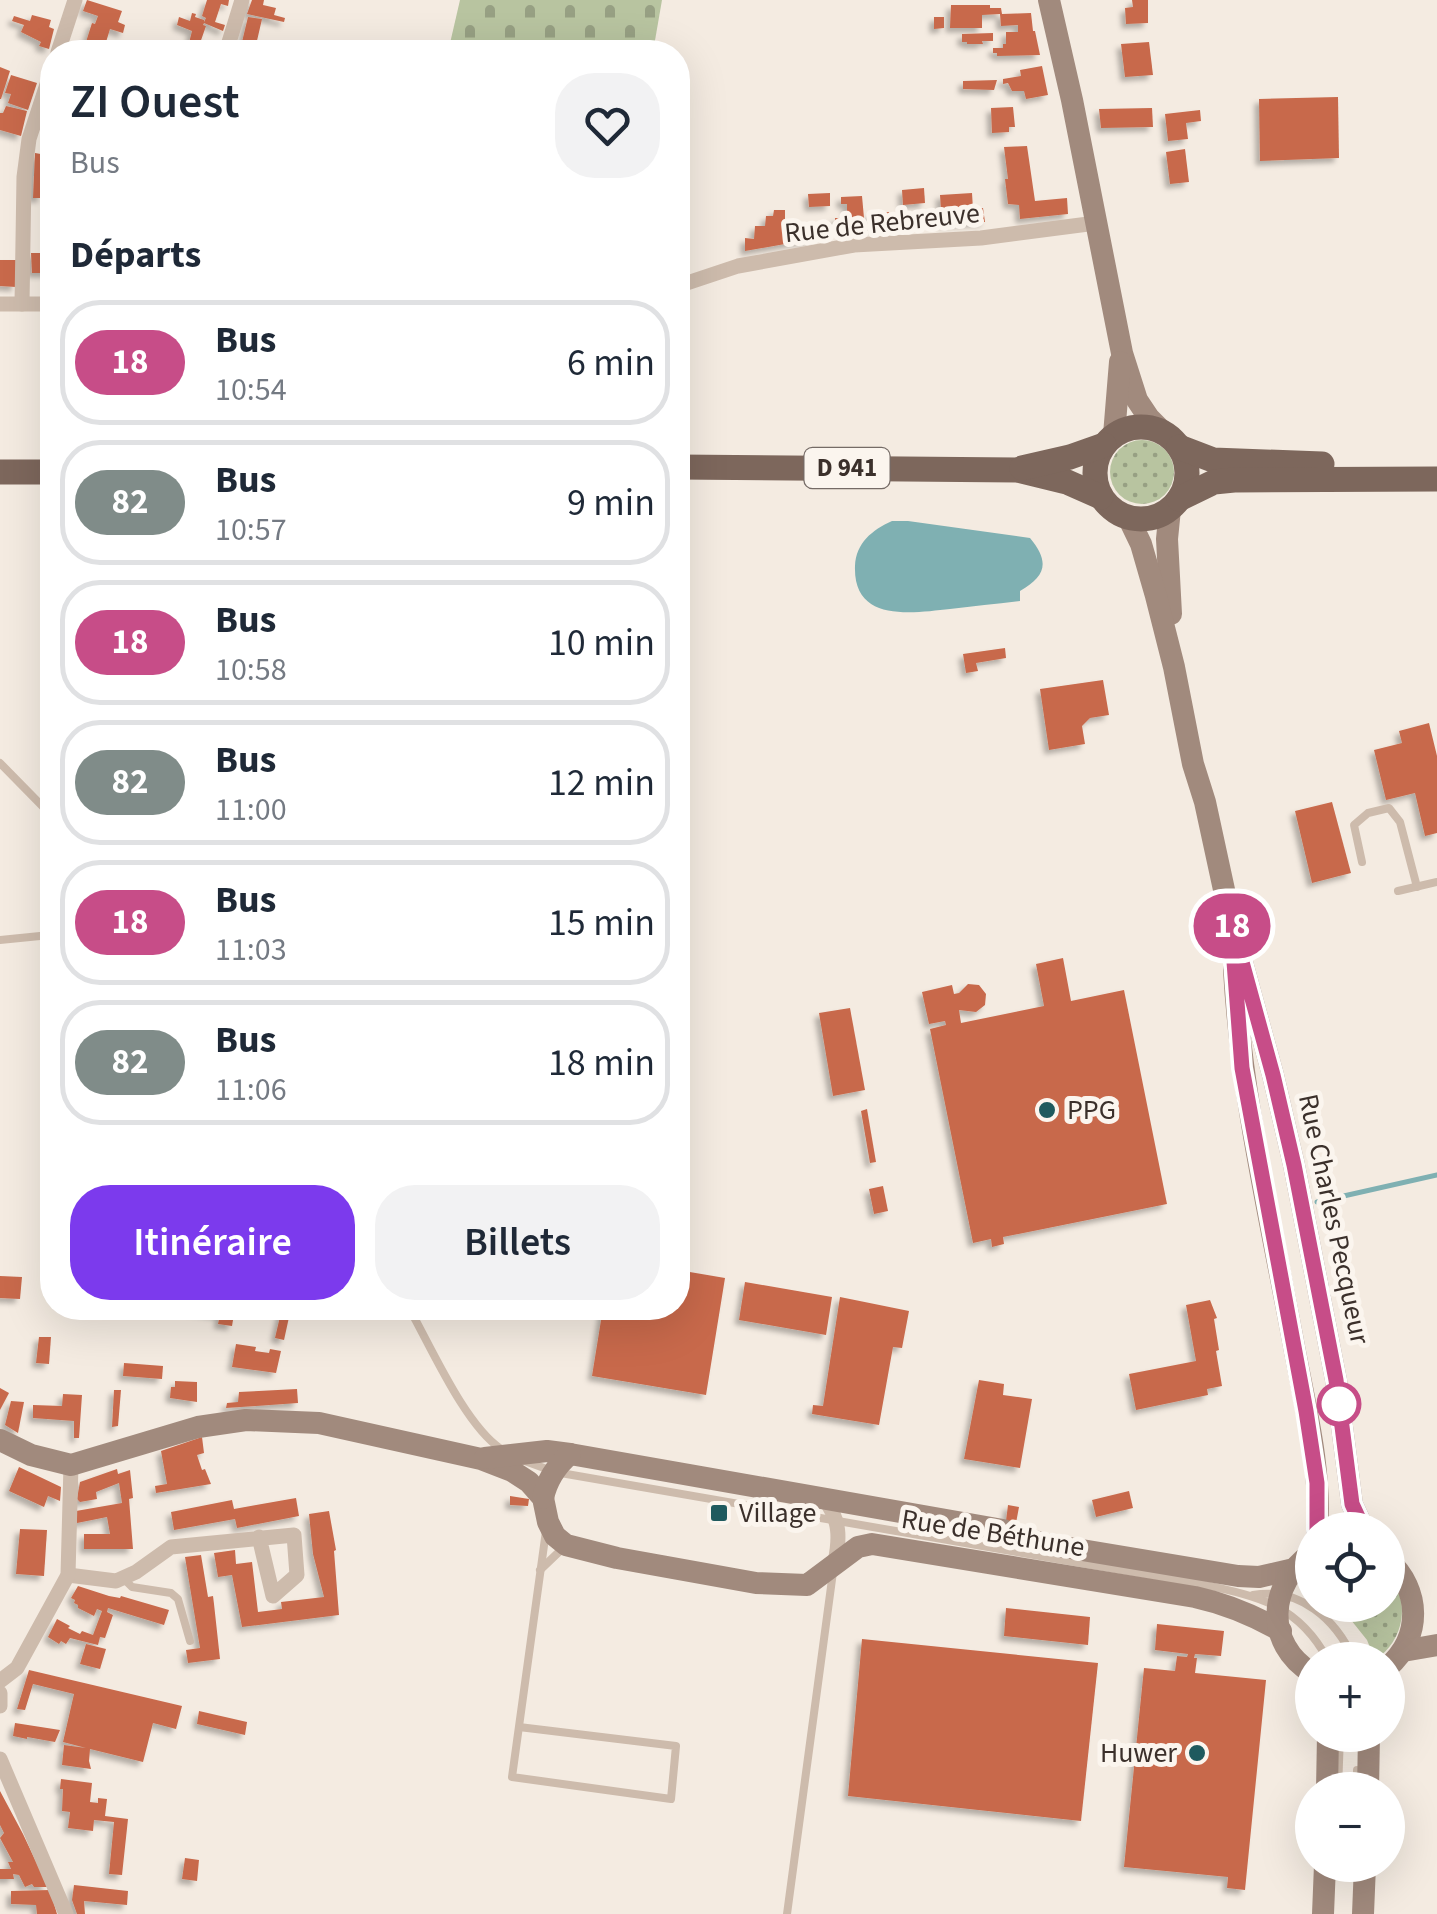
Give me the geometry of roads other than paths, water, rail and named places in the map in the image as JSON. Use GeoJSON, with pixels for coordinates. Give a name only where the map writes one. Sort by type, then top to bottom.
{"type":"FeatureCollection","features":[{"type":"Feature","properties":{"kind":"main road"},"geometry":{"type":"LineString","coordinates":[[1049,0],[1122,353],[1137,400],[1172,440],[1187,473],[1174,504]]}},
{"type":"Feature","properties":{"kind":"main road"},"geometry":{"type":"LineString","coordinates":[[1109,440],[1122,353]]}},
{"type":"Feature","properties":{"kind":"main road"},"geometry":{"type":"LineString","coordinates":[[1437,463],[1212,460],[1157,430],[1140,427],[1122,430],[1109,440],[1094,470],[1101,496],[1112,510],[1128,517],[1150,518],[1214,482],[1437,479]]}},
{"type":"Feature","properties":{"kind":"main road","name":"D 941"},"geometry":{"type":"LineString","coordinates":[[1017,470],[1070,457],[1109,440]]}},
{"type":"Feature","properties":{"kind":"main road","name":"D 941"},"geometry":{"type":"LineString","coordinates":[[690,467],[1017,470],[1067,482],[1101,496]]}},
{"type":"Feature","properties":{"kind":"main road"},"geometry":{"type":"LineString","coordinates":[[0,472],[40,472]]}},
{"type":"Feature","properties":{"kind":"main road","name":"Rue Charles Pecqueur"},"geometry":{"type":"LineString","coordinates":[[1174,504],[1167,538],[1174,667]]}},
{"type":"Feature","properties":{"kind":"main road","name":"Rue Charles Pecqueur"},"geometry":{"type":"LineString","coordinates":[[1128,517],[1156,596],[1231,922],[1294,1165],[1336,1380],[1356,1512]]}},
{"type":"Feature","properties":{"kind":"main road","name":"Rue Charles Pecqueur"},"geometry":{"type":"LineString","coordinates":[[1231,922],[1242,1068],[1306,1411],[1317,1483],[1317,1512]]}},
{"type":"Feature","properties":{"kind":"main road","name":"Rue de Béthune"},"geometry":{"type":"LineString","coordinates":[[71,1465],[198,1427],[246,1420],[319,1423],[481,1459],[528,1482],[542,1498]]}},
{"type":"Feature","properties":{"kind":"main road"},"geometry":{"type":"LineString","coordinates":[[0,1440],[31,1455],[71,1465]]}},
{"type":"Feature","properties":{"kind":"main road","name":"Rue de Béthune"},"geometry":{"type":"LineString","coordinates":[[481,1459],[547,1451],[563,1463],[824,1500],[1003,1530],[1040,1543],[1238,1576],[1259,1577],[1294,1569]]}},
{"type":"Feature","properties":{"kind":"main road"},"geometry":{"type":"LineString","coordinates":[[563,1463],[546,1482],[542,1498],[555,1536],[566,1545],[756,1583],[807,1585]]}},
{"type":"Feature","properties":{"kind":"main road","name":"Rue de Béthune"},"geometry":{"type":"LineString","coordinates":[[807,1585],[858,1547],[872,1544],[1195,1597],[1251,1614],[1279,1611]]}},
{"type":"Feature","properties":{"kind":"main road"},"geometry":{"type":"LineString","coordinates":[[1294,1569],[1279,1611],[1288,1650],[1295,1658]]}},
{"type":"Feature","properties":{"kind":"main road"},"geometry":{"type":"LineString","coordinates":[[1404,1642],[1413,1624],[1414,1607],[1405,1581]]}},
{"type":"Feature","properties":{"kind":"main road"},"geometry":{"type":"LineString","coordinates":[[1410,1591],[1437,1605]]}},
{"type":"Feature","properties":{"kind":"main road"},"geometry":{"type":"LineString","coordinates":[[1405,1656],[1437,1645]]}},
{"type":"Feature","properties":{"kind":"main road"},"geometry":{"type":"LineString","coordinates":[[1323,1914],[1324,1882]]}},
{"type":"Feature","properties":{"kind":"main road"},"geometry":{"type":"LineString","coordinates":[[1363,1914],[1365,1882]]}},
{"type":"Feature","properties":{"kind":"street"},"geometry":{"type":"LineString","coordinates":[[62,40],[75,0]]}},
{"type":"Feature","properties":{"kind":"street"},"geometry":{"type":"LineString","coordinates":[[230,40],[242,0]]}},
{"type":"Feature","properties":{"kind":"street"},"geometry":{"type":"LineString","coordinates":[[22,304],[24,176],[40,107]]}},
{"type":"Feature","properties":{"kind":"street","name":"Rue de Rebreuve"},"geometry":{"type":"LineString","coordinates":[[690,282],[738,266],[854,245],[981,238],[1096,223]]}},
{"type":"Feature","properties":{"kind":"street"},"geometry":{"type":"LineString","coordinates":[[0,304],[40,304]]}},
{"type":"Feature","properties":{"kind":"street"},"geometry":{"type":"LineString","coordinates":[[0,1682],[17,1668],[68,1575],[71,1465]]}},
{"type":"Feature","properties":{"kind":"street"},"geometry":{"type":"LineString","coordinates":[[824,1500],[838,1522],[840,1541],[835,1562]]}},
{"type":"Feature","properties":{"kind":"street"},"geometry":{"type":"LineString","coordinates":[[68,1575],[116,1580],[136,1572],[171,1546],[259,1536]]}},
{"type":"Feature","properties":{"kind":"street"},"geometry":{"type":"LineString","coordinates":[[0,1693],[0,1706]]}},
{"type":"Feature","properties":{"kind":"street"},"geometry":{"type":"LineString","coordinates":[[0,1759],[66,1914]]}},
{"type":"Feature","properties":{"kind":"lane"},"geometry":{"type":"LineString","coordinates":[[0,764],[40,804]]}},
{"type":"Feature","properties":{"kind":"lane"},"geometry":{"type":"LineString","coordinates":[[1362,862],[1354,825],[1368,813],[1390,808],[1400,822],[1417,886]]}},
{"type":"Feature","properties":{"kind":"lane"},"geometry":{"type":"LineString","coordinates":[[1398,891],[1437,882]]}},
{"type":"Feature","properties":{"kind":"lane"},"geometry":{"type":"LineString","coordinates":[[0,940],[40,936]]}},
{"type":"Feature","properties":{"kind":"lane"},"geometry":{"type":"LineString","coordinates":[[416,1320],[469,1415],[488,1440],[512,1456]]}},
{"type":"Feature","properties":{"kind":"lane"},"geometry":{"type":"LineString","coordinates":[[563,1463],[838,1522],[1254,1595],[1308,1628],[1317,1642]]}},
{"type":"Feature","properties":{"kind":"lane"},"geometry":{"type":"LineString","coordinates":[[518,1727],[676,1746],[671,1799],[512,1777],[518,1727],[540,1570],[548,1522]]}},
{"type":"Feature","properties":{"kind":"lane"},"geometry":{"type":"LineString","coordinates":[[540,1570],[566,1545]]}},
{"type":"Feature","properties":{"kind":"lane"},"geometry":{"type":"LineString","coordinates":[[787,1914],[835,1562]]}},
{"type":"Feature","properties":{"kind":"lane"},"geometry":{"type":"LineString","coordinates":[[122,1578],[132,1587],[171,1593],[178,1598],[190,1641]]}},
{"type":"Feature","properties":{"kind":"lane"},"geometry":{"type":"LineString","coordinates":[[807,1585],[827,1605]]}},
{"type":"Feature","properties":{"kind":"lane"},"geometry":{"type":"LineString","coordinates":[[1254,1595],[1279,1611]]}},
{"type":"Feature","properties":{"kind":"lane"},"geometry":{"type":"LineString","coordinates":[[1279,1611],[1303,1601],[1334,1627],[1343,1642]]}},
{"type":"Feature","properties":{"kind":"lane"},"geometry":{"type":"LineString","coordinates":[[1355,1914],[1356,1882]]}},
{"type":"Feature","properties":{"kind":"water"},"geometry":{"type":"Polygon","coordinates":[[[892,521],[1030,538],[1041,554],[1040,574],[1020,591],[1020,601],[919,612],[874,606],[857,584],[858,551],[866,538],[892,521]]]}},
{"type":"Feature","properties":{"kind":"waterway"},"geometry":{"type":"LineString","coordinates":[[1317,1202],[1437,1175]]}},
{"type":"Feature","properties":{"kind":"place","name":"PPG"},"geometry":{"type":"Point","coordinates":[1047,1110]}},
{"type":"Feature","properties":{"kind":"place","name":"Village"},"geometry":{"type":"Point","coordinates":[719,1513]}},
{"type":"Feature","properties":{"kind":"place","name":"Huwer"},"geometry":{"type":"Point","coordinates":[1197,1753]}}]}
